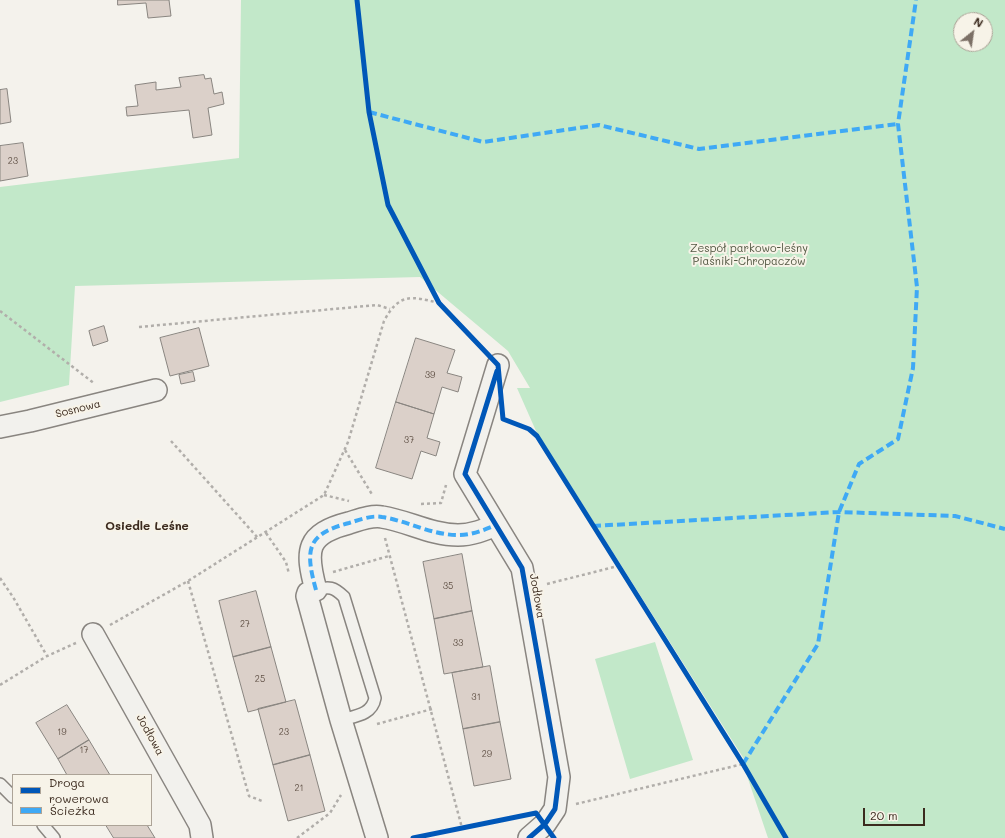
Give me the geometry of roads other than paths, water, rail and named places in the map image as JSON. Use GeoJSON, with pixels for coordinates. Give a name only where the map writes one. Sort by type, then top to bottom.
{"type":"FeatureCollection","features":[{"type":"Feature","properties":{"kind":"street","name":"Jodłowa"},"geometry":{"type":"LineString","coordinates":[[498,365],[465,474],[522,568],[559,777],[555,809],[545,824],[529,838]]}},
{"type":"Feature","properties":{"kind":"street","name":"Sosnowa"},"geometry":{"type":"LineString","coordinates":[[0,426],[30,421],[156,390]]}},
{"type":"Feature","properties":{"kind":"street"},"geometry":{"type":"LineString","coordinates":[[377,838],[341,720],[307,596],[308,593],[316,590],[310,569],[309,554],[318,536],[329,528],[372,516],[381,516],[420,529],[458,535],[475,533],[496,525]]}},
{"type":"Feature","properties":{"kind":"street","name":"Jodłowa"},"geometry":{"type":"LineString","coordinates":[[93,634],[200,825],[202,838]]}},
{"type":"Feature","properties":{"kind":"lane"},"geometry":{"type":"LineString","coordinates":[[316,590],[328,586],[336,588],[344,597],[375,698],[374,704],[369,711],[341,720]]}},
{"type":"Feature","properties":{"kind":"lane"},"geometry":{"type":"LineString","coordinates":[[0,784],[12,796]]}},
{"type":"Feature","properties":{"kind":"lane"},"geometry":{"type":"LineString","coordinates":[[44,826],[54,838]]}},
{"type":"Feature","properties":{"kind":"district","name":"Osiedle Leśne"},"geometry":{"type":"Point","coordinates":[147,526]}},
{"type":"Feature","properties":{"kind":"park label","name":"Zespół parkowo-leśny Piaśniki-Chropaczów"},"geometry":{"type":"Point","coordinates":[749,255]}}]}
